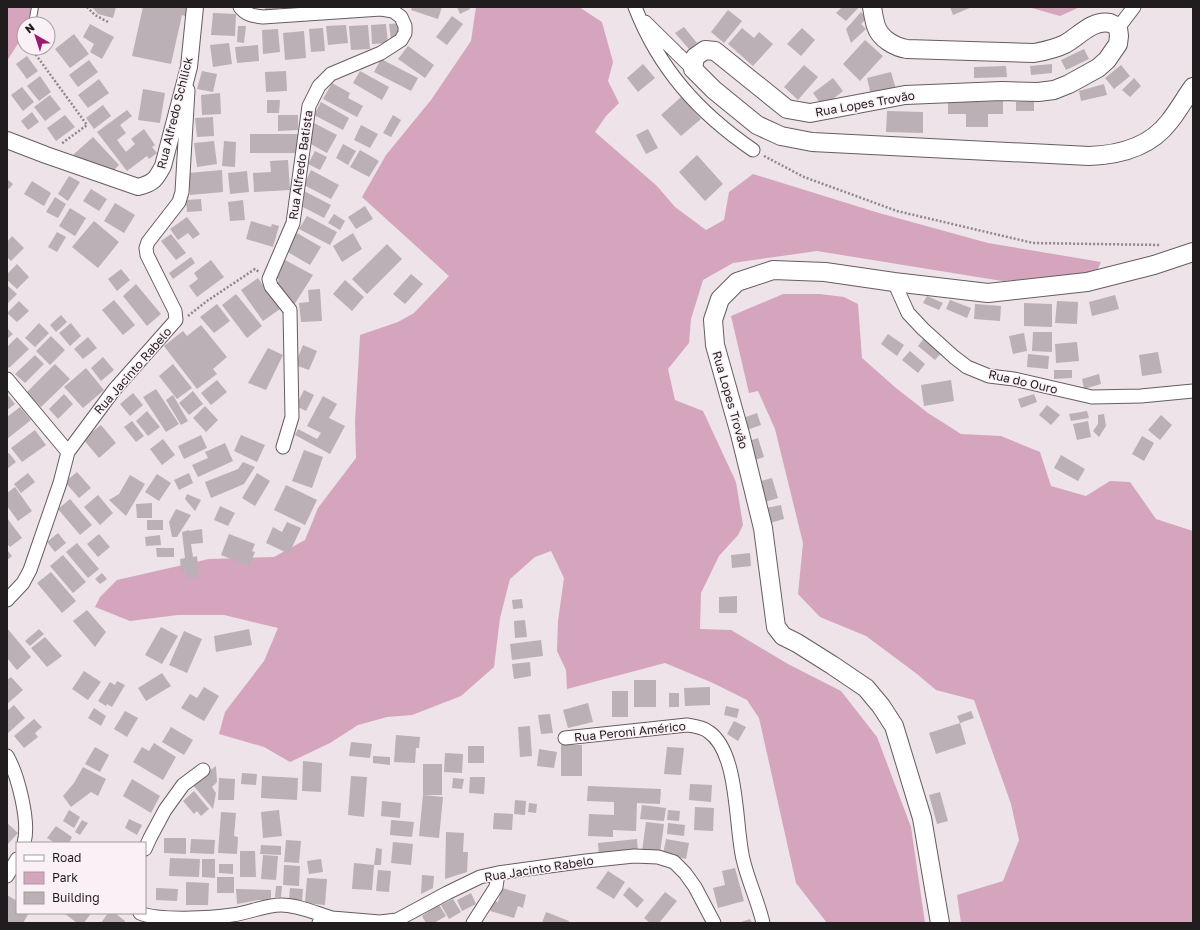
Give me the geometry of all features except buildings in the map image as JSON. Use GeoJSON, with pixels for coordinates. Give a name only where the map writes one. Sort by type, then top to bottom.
{"type":"FeatureCollection","features":[{"type":"Feature","properties":{"kind":"main road"},"geometry":{"type":"LineString","coordinates":[[872,7],[876,27],[885,39],[896,47],[907,49],[1034,53],[1053,49],[1066,44],[1090,27],[1101,23],[1110,23],[1118,28]]}},
{"type":"Feature","properties":{"kind":"main road","name":"Rua Lopes Trovão"},"geometry":{"type":"LineString","coordinates":[[694,69],[695,57],[705,50],[715,51],[787,108],[810,113],[905,95],[1002,91],[1038,92],[1054,90],[1069,84],[1098,68],[1108,60],[1118,44],[1118,28]]}},
{"type":"Feature","properties":{"kind":"main road"},"geometry":{"type":"LineString","coordinates":[[694,69],[714,90],[757,125],[781,136],[812,142],[1089,156],[1118,154],[1146,143],[1168,124],[1193,87]]}},
{"type":"Feature","properties":{"kind":"main road","name":"Rua Lopes Trovão"},"geometry":{"type":"LineString","coordinates":[[940,923],[922,818],[894,726],[881,706],[866,688],[809,650],[783,636],[776,627],[763,528],[740,434],[715,345],[713,320],[716,309],[720,299],[737,282],[773,270],[825,272],[988,293],[1088,282],[1154,265],[1193,252]]}},
{"type":"Feature","properties":{"kind":"street","name":"Rua Alfredo Schilick"},"geometry":{"type":"LineString","coordinates":[[7,140],[138,187],[148,185],[156,179],[163,166],[189,67],[195,7]]}},
{"type":"Feature","properties":{"kind":"street","name":"Rua Alfredo Batista"},"geometry":{"type":"LineString","coordinates":[[240,7],[251,16],[263,18],[381,9],[393,11],[401,17],[405,26],[405,33],[402,40],[381,53],[331,74],[318,86],[309,106],[293,223],[269,279]]}},
{"type":"Feature","properties":{"kind":"street"},"geometry":{"type":"LineString","coordinates":[[1118,28],[1134,7]]}},
{"type":"Feature","properties":{"kind":"street"},"geometry":{"type":"LineString","coordinates":[[636,11],[694,69]]}},
{"type":"Feature","properties":{"kind":"street"},"geometry":{"type":"LineString","coordinates":[[636,11],[659,55],[680,87],[702,110],[731,135],[753,150]]}},
{"type":"Feature","properties":{"kind":"street","name":"Rua Jacinto Rabelo"},"geometry":{"type":"LineString","coordinates":[[7,600],[23,583],[30,570],[60,484],[68,452],[114,390],[176,320],[175,311],[147,255],[146,248],[148,242],[179,202],[182,192],[189,67]]}},
{"type":"Feature","properties":{"kind":"street"},"geometry":{"type":"LineString","coordinates":[[269,279],[271,286],[290,310],[292,417],[283,447]]}},
{"type":"Feature","properties":{"kind":"street","name":"Rua do Ouro"},"geometry":{"type":"LineString","coordinates":[[894,282],[908,313],[923,329],[967,367],[989,376],[1014,379],[1092,397],[1141,396],[1193,391]]}},
{"type":"Feature","properties":{"kind":"street"},"geometry":{"type":"LineString","coordinates":[[7,379],[68,452]]}},
{"type":"Feature","properties":{"kind":"street","name":"Rua Peroni Américo"},"geometry":{"type":"LineString","coordinates":[[565,738],[686,725],[703,729],[714,735],[722,748],[729,768],[743,858],[763,923]]}},
{"type":"Feature","properties":{"kind":"street"},"geometry":{"type":"LineString","coordinates":[[7,756],[17,783],[25,815],[27,829],[24,842]]}},
{"type":"Feature","properties":{"kind":"street"},"geometry":{"type":"LineString","coordinates":[[146,847],[165,810],[183,785],[203,770]]}},
{"type":"Feature","properties":{"kind":"street","name":"Rua Jacinto Rabelo"},"geometry":{"type":"LineString","coordinates":[[319,923],[332,918],[380,922],[397,920],[454,889],[480,877],[498,873],[586,861],[634,856],[658,857],[674,862],[695,887],[714,923]]}},
{"type":"Feature","properties":{"kind":"street"},"geometry":{"type":"LineString","coordinates":[[7,876],[16,861]]}},
{"type":"Feature","properties":{"kind":"street"},"geometry":{"type":"LineString","coordinates":[[473,923],[496,887],[498,873]]}},
{"type":"Feature","properties":{"kind":"street"},"geometry":{"type":"LineString","coordinates":[[144,914],[156,917],[197,918],[232,915],[267,907],[290,905],[332,918]]}},
{"type":"Feature","properties":{"kind":"path"},"geometry":{"type":"LineString","coordinates":[[87,7],[95,15],[108,22]]}},
{"type":"Feature","properties":{"kind":"path"},"geometry":{"type":"LineString","coordinates":[[37,56],[87,125],[46,155]]}},
{"type":"Feature","properties":{"kind":"path"},"geometry":{"type":"LineString","coordinates":[[753,150],[804,177],[897,211],[1033,243],[1167,245]]}},
{"type":"Feature","properties":{"kind":"path"},"geometry":{"type":"LineString","coordinates":[[176,320],[186,318],[207,301],[255,269],[269,279]]}},
{"type":"Feature","properties":{"kind":"green space"},"geometry":{"type":"Polygon","coordinates":[[[7,7],[32,7],[29,16],[16,16],[16,47],[7,61],[7,7]]]}},
{"type":"Feature","properties":{"kind":"green space"},"geometry":{"type":"Polygon","coordinates":[[[476,7],[579,7],[602,22],[613,62],[608,81],[619,103],[606,116],[595,132],[657,186],[675,207],[706,230],[724,220],[729,192],[753,174],[879,213],[988,243],[1101,262],[1097,271],[1076,277],[1002,281],[817,251],[733,263],[703,280],[691,319],[689,343],[668,369],[675,400],[703,411],[736,482],[743,525],[738,535],[719,556],[701,593],[700,629],[731,630],[788,664],[841,691],[877,737],[911,827],[925,923],[827,923],[796,883],[759,718],[747,700],[713,683],[665,663],[567,689],[566,670],[557,651],[558,621],[564,578],[551,551],[535,557],[510,579],[500,618],[494,667],[461,696],[412,715],[387,717],[358,725],[330,743],[290,762],[264,747],[219,734],[225,712],[264,661],[278,628],[224,615],[178,615],[130,621],[95,607],[100,597],[117,580],[209,559],[274,557],[305,540],[318,508],[356,458],[355,422],[360,335],[398,322],[414,313],[449,276],[362,197],[386,155],[431,100],[471,41],[476,7]]]}},
{"type":"Feature","properties":{"kind":"green space"},"geometry":{"type":"Polygon","coordinates":[[[1028,7],[1080,7],[1060,16],[1028,7]]]}},
{"type":"Feature","properties":{"kind":"green space"},"geometry":{"type":"Polygon","coordinates":[[[783,294],[820,294],[844,297],[858,304],[862,358],[896,388],[928,413],[961,434],[1001,436],[1040,452],[1051,486],[1086,496],[1110,481],[1130,482],[1156,519],[1193,531],[1193,923],[961,923],[957,895],[1003,881],[1019,840],[1011,804],[974,700],[936,690],[866,636],[820,617],[798,594],[803,543],[775,429],[758,391],[749,393],[731,316],[783,294]]]}}]}
